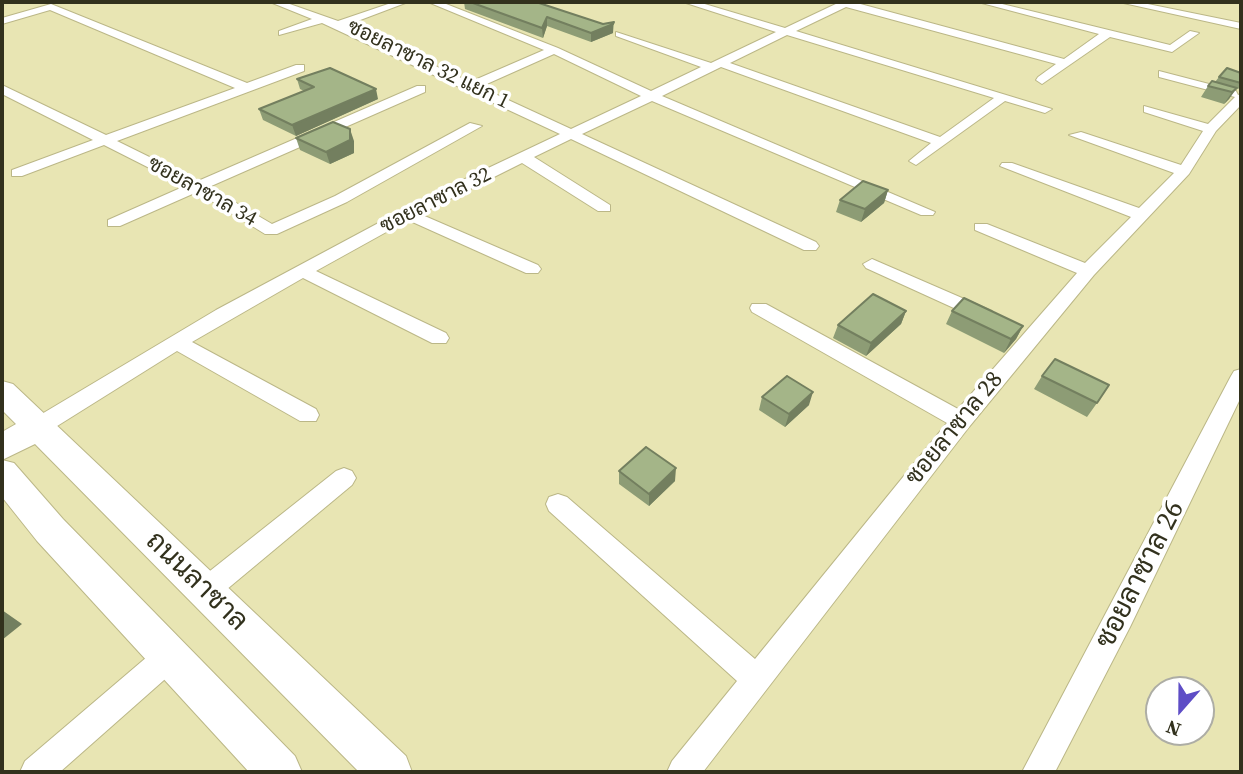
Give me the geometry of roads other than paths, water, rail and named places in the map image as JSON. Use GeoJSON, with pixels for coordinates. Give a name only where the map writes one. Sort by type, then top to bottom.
{"type":"FeatureCollection","features":[{"type":"Feature","properties":{"kind":"street"},"geometry":{"type":"LineString","coordinates":[[39,2],[247,88]]}},
{"type":"Feature","properties":{"kind":"street"},"geometry":{"type":"LineString","coordinates":[[275,2],[338,25]]}},
{"type":"Feature","properties":{"kind":"street","name":"ซอยลาซาล 32 แยก 1"},"geometry":{"type":"LineString","coordinates":[[338,25],[403,2]]}},
{"type":"Feature","properties":{"kind":"street"},"geometry":{"type":"LineString","coordinates":[[433,2],[554,50],[652,96],[927,212]]}},
{"type":"Feature","properties":{"kind":"street"},"geometry":{"type":"LineString","coordinates":[[688,2],[788,30],[1045,110]]}},
{"type":"Feature","properties":{"kind":"street"},"geometry":{"type":"LineString","coordinates":[[983,2],[1108,33],[1167,53],[1194,33]]}},
{"type":"Feature","properties":{"kind":"street"},"geometry":{"type":"LineString","coordinates":[[1124,2],[1241,26]]}},
{"type":"Feature","properties":{"kind":"street"},"geometry":{"type":"LineString","coordinates":[[846,3],[1065,63]]}},
{"type":"Feature","properties":{"kind":"street","name":"ซอยลาซาล 32"},"geometry":{"type":"LineString","coordinates":[[38,427],[177,342],[409,215],[846,3]]}},
{"type":"Feature","properties":{"kind":"street"},"geometry":{"type":"LineString","coordinates":[[2,21],[51,7]]}},
{"type":"Feature","properties":{"kind":"street"},"geometry":{"type":"LineString","coordinates":[[283,33],[323,19]]}},
{"type":"Feature","properties":{"kind":"street","name":"ซอยลาซาล 32 แยก 1"},"geometry":{"type":"LineString","coordinates":[[338,25],[810,246]]}},
{"type":"Feature","properties":{"kind":"street"},"geometry":{"type":"LineString","coordinates":[[1042,80],[1108,33]]}},
{"type":"Feature","properties":{"kind":"street"},"geometry":{"type":"LineString","coordinates":[[620,34],[942,142]]}},
{"type":"Feature","properties":{"kind":"street"},"geometry":{"type":"LineString","coordinates":[[471,86],[554,50]]}},
{"type":"Feature","properties":{"kind":"street"},"geometry":{"type":"LineString","coordinates":[[17,173],[300,68]]}},
{"type":"Feature","properties":{"kind":"street"},"geometry":{"type":"LineString","coordinates":[[1163,74],[1241,97]]}},
{"type":"Feature","properties":{"kind":"street","name":"ซอยลาซาล 34"},"geometry":{"type":"LineString","coordinates":[[2,89],[197,186],[268,229],[275,229],[341,199],[475,126]]}},
{"type":"Feature","properties":{"kind":"street"},"geometry":{"type":"LineString","coordinates":[[114,223],[421,89]]}},
{"type":"Feature","properties":{"kind":"street"},"geometry":{"type":"LineString","coordinates":[[916,161],[1003,97]]}},
{"type":"Feature","properties":{"kind":"street","name":"ซอยลาซาล 28"},"geometry":{"type":"LineString","coordinates":[[682,772],[961,421],[1019,331],[1088,271],[1184,171],[1211,129],[1241,97]]}},
{"type":"Feature","properties":{"kind":"street"},"geometry":{"type":"LineString","coordinates":[[1149,109],[1211,129]]}},
{"type":"Feature","properties":{"kind":"street"},"geometry":{"type":"LineString","coordinates":[[1076,135],[1184,171]]}},
{"type":"Feature","properties":{"kind":"street"},"geometry":{"type":"LineString","coordinates":[[523,158],[604,208]]}},
{"type":"Feature","properties":{"kind":"street"},"geometry":{"type":"LineString","coordinates":[[1007,166],[1142,215]]}},
{"type":"Feature","properties":{"kind":"street"},"geometry":{"type":"LineString","coordinates":[[409,215],[532,269]]}},
{"type":"Feature","properties":{"kind":"street"},"geometry":{"type":"LineString","coordinates":[[981,227],[1088,271]]}},
{"type":"Feature","properties":{"kind":"street"},"geometry":{"type":"LineString","coordinates":[[872,264],[1019,331]]}},
{"type":"Feature","properties":{"kind":"street"},"geometry":{"type":"LineString","coordinates":[[303,271],[439,338]]}},
{"type":"Feature","properties":{"kind":"street"},"geometry":{"type":"LineString","coordinates":[[759,308],[961,421]]}},
{"type":"Feature","properties":{"kind":"street"},"geometry":{"type":"LineString","coordinates":[[177,342],[308,415]]}},
{"type":"Feature","properties":{"kind":"street","name":"ซอยลาซาล 26"},"geometry":{"type":"LineString","coordinates":[[1038,772],[1120,618],[1241,376]]}},
{"type":"Feature","properties":{"kind":"street","name":"ถนนลาซาล"},"geometry":{"type":"LineString","coordinates":[[2,392],[390,772]]}},
{"type":"Feature","properties":{"kind":"street"},"geometry":{"type":"LineString","coordinates":[[2,447],[38,427]]}},
{"type":"Feature","properties":{"kind":"street"},"geometry":{"type":"LineString","coordinates":[[2,473],[50,530],[279,772]]}},
{"type":"Feature","properties":{"kind":"street"},"geometry":{"type":"LineString","coordinates":[[205,591],[344,478]]}},
{"type":"Feature","properties":{"kind":"street"},"geometry":{"type":"LineString","coordinates":[[558,503],[755,679]]}},
{"type":"Feature","properties":{"kind":"street"},"geometry":{"type":"LineString","coordinates":[[36,772],[171,655]]}}]}
